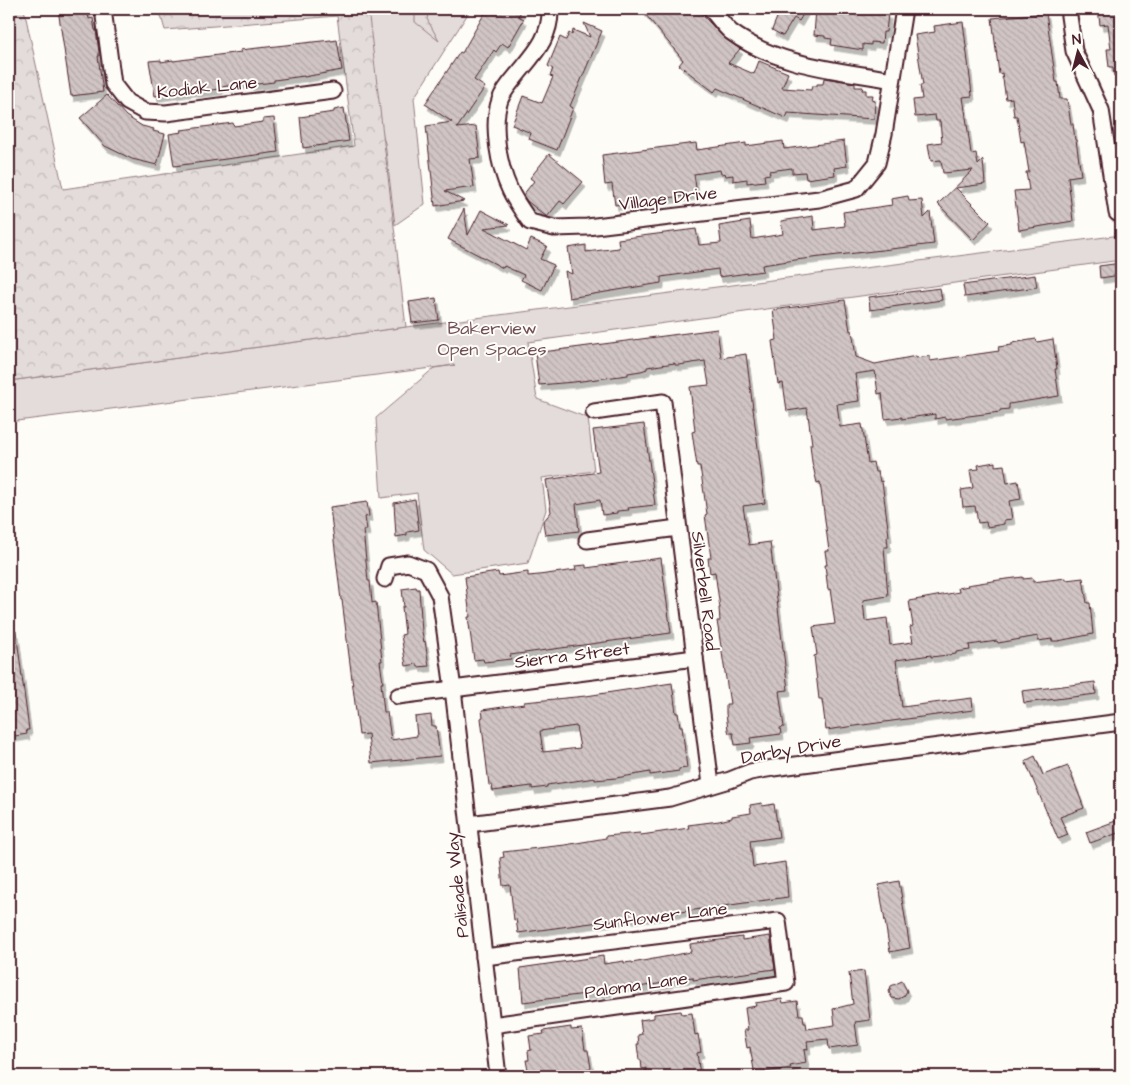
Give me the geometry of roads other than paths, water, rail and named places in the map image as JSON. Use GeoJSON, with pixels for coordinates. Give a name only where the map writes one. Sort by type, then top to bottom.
{"type":"FeatureCollection","features":[{"type":"Feature","properties":{"kind":"street","name":"Kodiak Lane"},"geometry":{"type":"LineString","coordinates":[[103,9],[113,84],[127,102],[145,112],[166,113],[333,91]]}},
{"type":"Feature","properties":{"kind":"street","name":"Village Drive"},"geometry":{"type":"LineString","coordinates":[[550,9],[550,19],[540,47],[515,77],[500,100],[495,132],[501,163],[510,190],[530,222],[554,228],[587,227],[819,199],[856,189],[877,163],[884,134],[904,9]]}},
{"type":"Feature","properties":{"kind":"street"},"geometry":{"type":"LineString","coordinates":[[711,9],[730,31],[765,52],[801,64],[892,80]]}},
{"type":"Feature","properties":{"kind":"street"},"geometry":{"type":"LineString","coordinates":[[1068,9],[1074,51],[1101,110],[1117,212]]}},
{"type":"Feature","properties":{"kind":"street","name":"Silverbell Road"},"geometry":{"type":"LineString","coordinates":[[594,412],[664,402],[711,785]]}},
{"type":"Feature","properties":{"kind":"street"},"geometry":{"type":"LineString","coordinates":[[586,540],[678,528]]}},
{"type":"Feature","properties":{"kind":"street","name":"Palisade Way"},"geometry":{"type":"LineString","coordinates":[[385,579],[389,566],[408,563],[426,570],[440,596],[454,689],[498,1076]]}},
{"type":"Feature","properties":{"kind":"street","name":"Sierra Street"},"geometry":{"type":"LineString","coordinates":[[454,689],[695,658]]}},
{"type":"Feature","properties":{"kind":"street"},"geometry":{"type":"LineString","coordinates":[[398,696],[454,689]]}},
{"type":"Feature","properties":{"kind":"street","name":"Darby Drive"},"geometry":{"type":"LineString","coordinates":[[469,824],[670,798],[750,772],[773,768],[1121,722]]}},
{"type":"Feature","properties":{"kind":"street","name":"Sunflower Lane"},"geometry":{"type":"LineString","coordinates":[[484,957],[778,921],[786,983]]}},
{"type":"Feature","properties":{"kind":"street","name":"Paloma Lane"},"geometry":{"type":"LineString","coordinates":[[492,1025],[786,983]]}},
{"type":"Feature","properties":{"kind":"park label","name":"Bakerview Open Spaces"},"geometry":{"type":"Point","coordinates":[492,338]}}]}
